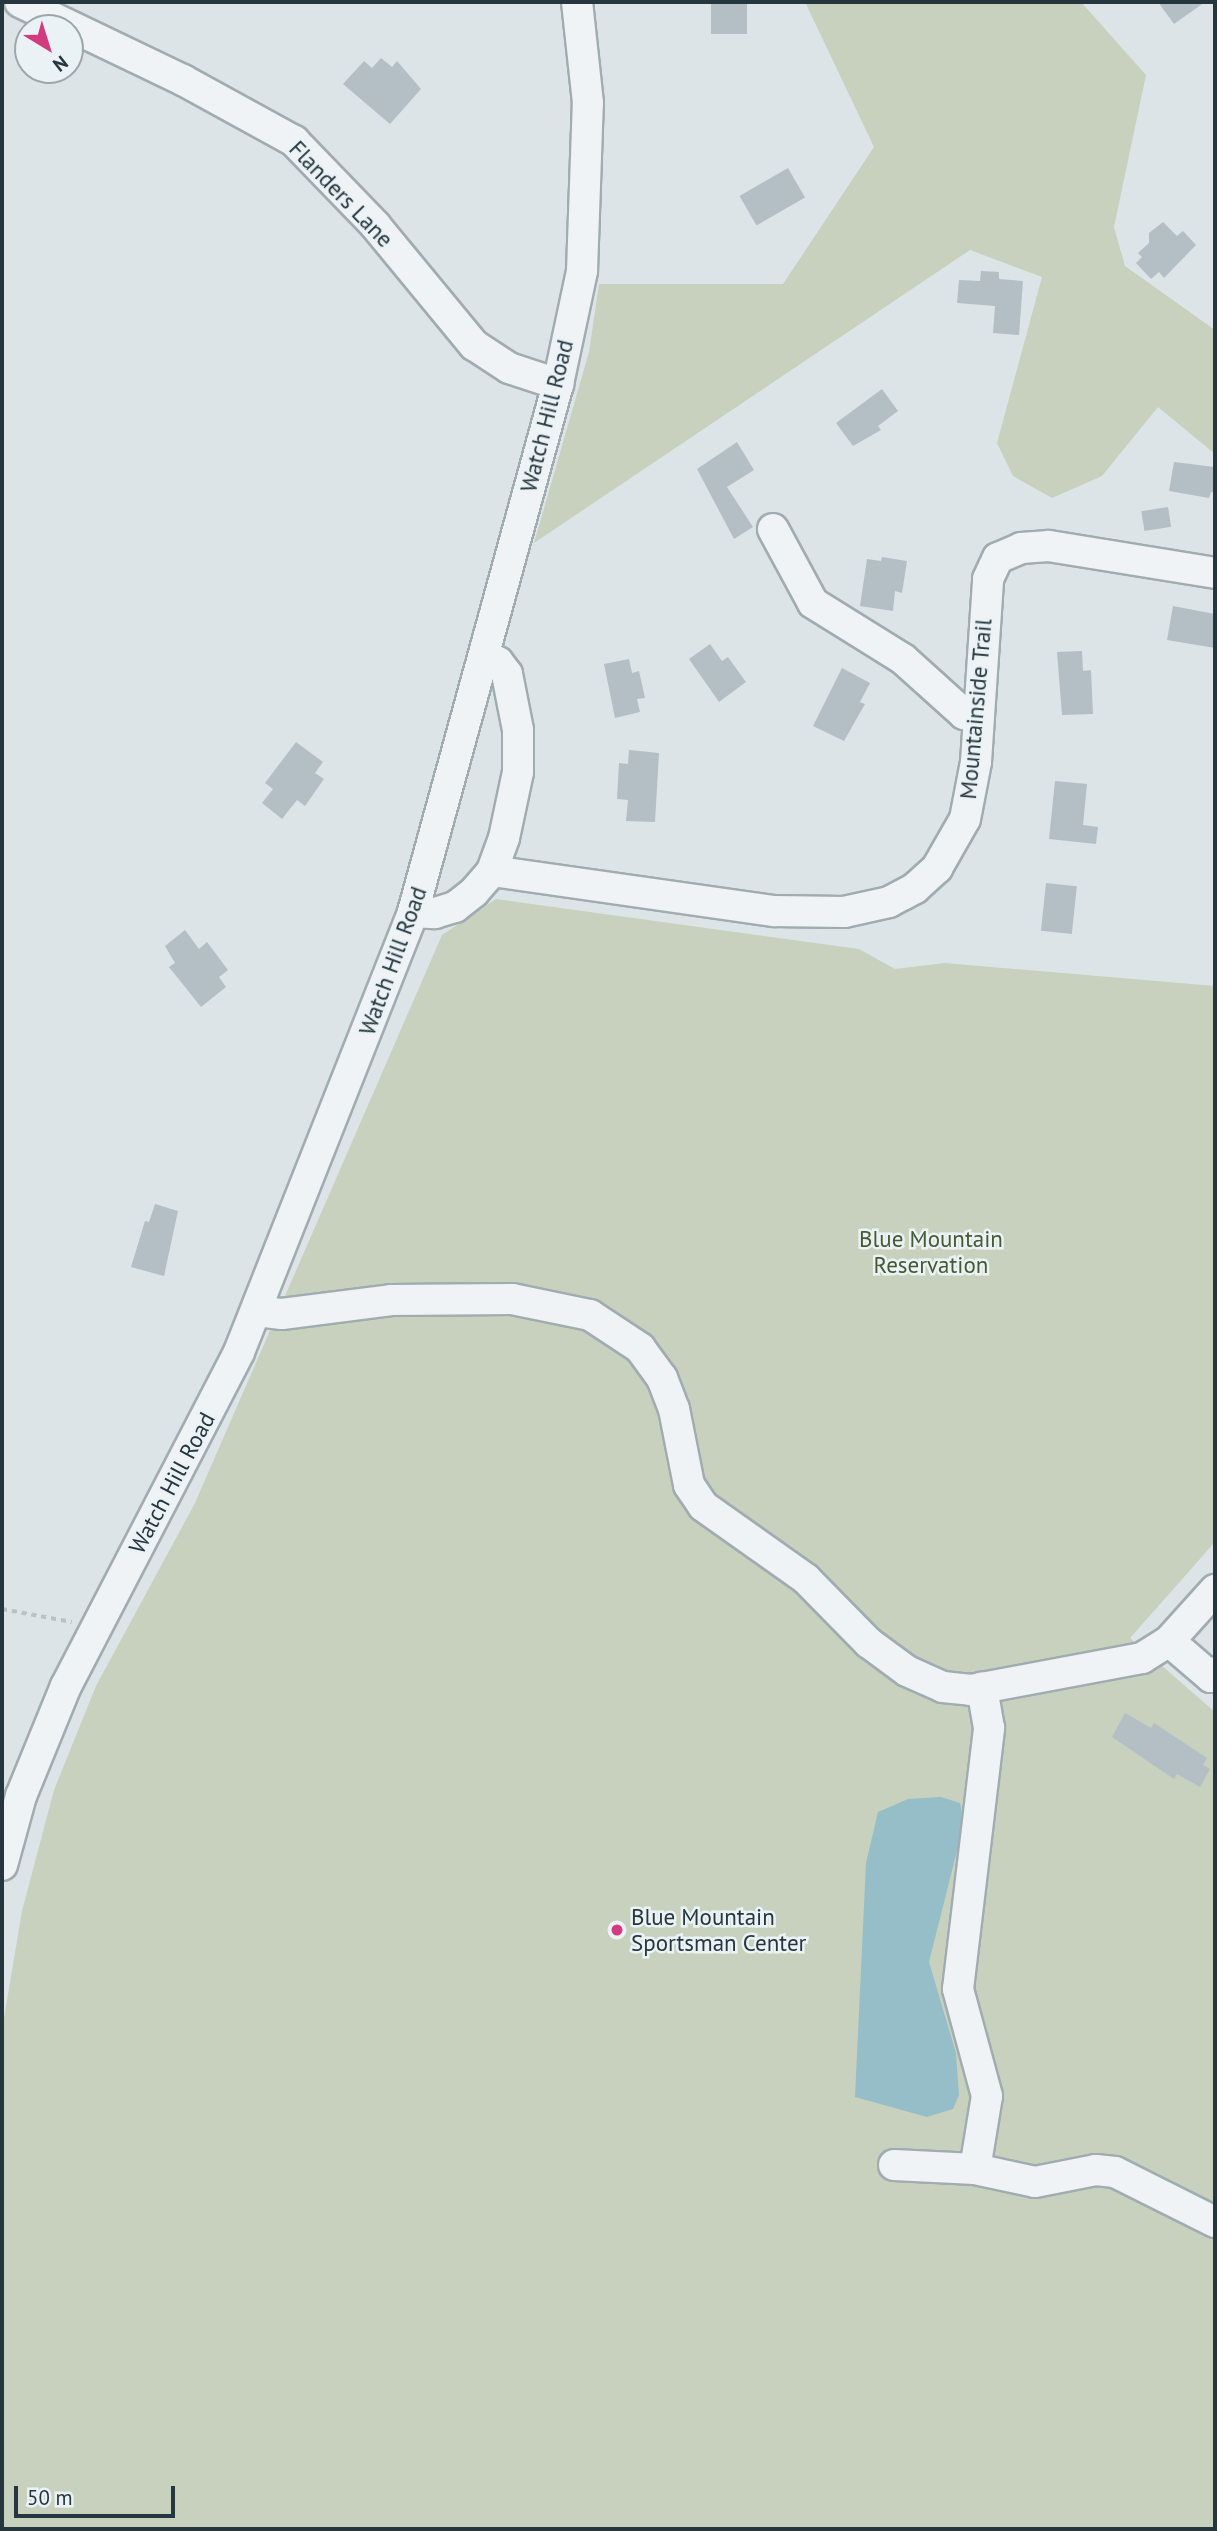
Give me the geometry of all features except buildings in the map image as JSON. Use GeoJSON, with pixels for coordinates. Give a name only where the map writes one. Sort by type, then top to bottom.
{"type":"FeatureCollection","features":[{"type":"Feature","properties":{"kind":"street","name":"Flanders Lane"},"geometry":{"type":"LineString","coordinates":[[20,2],[183,80],[294,141],[375,225],[474,345],[509,368],[558,384]]}},
{"type":"Feature","properties":{"kind":"street","name":"Watch Hill Road"},"geometry":{"type":"LineString","coordinates":[[2,1865],[39,1745],[96,1627],[208,1416],[257,1311],[413,912],[486,656],[558,384],[584,243],[588,103],[577,2]]}},
{"type":"Feature","properties":{"kind":"street"},"geometry":{"type":"LineString","coordinates":[[773,529],[813,603],[903,659],[964,713],[978,718]]}},
{"type":"Feature","properties":{"kind":"street","name":"Mountainside Trail"},"geometry":{"type":"LineString","coordinates":[[492,871],[774,911],[844,912],[889,902],[915,888],[937,868],[965,819],[978,718],[988,579],[998,558],[1021,548],[1049,546],[1215,573]]}},
{"type":"Feature","properties":{"kind":"street"},"geometry":{"type":"LineString","coordinates":[[413,912],[435,914],[455,907],[492,871],[513,807],[518,730],[507,674],[498,662],[486,656]]}},
{"type":"Feature","properties":{"kind":"street"},"geometry":{"type":"LineString","coordinates":[[257,1311],[282,1314],[391,1300],[512,1299],[590,1315],[640,1348],[662,1378],[674,1409],[689,1485],[703,1506],[806,1579],[869,1643],[907,1671],[943,1687],[982,1688],[1142,1658],[1169,1641],[1215,1590]]}},
{"type":"Feature","properties":{"kind":"street"},"geometry":{"type":"LineString","coordinates":[[1169,1641],[1214,1680]]}},
{"type":"Feature","properties":{"kind":"street"},"geometry":{"type":"LineString","coordinates":[[975,2169],[987,2096],[958,1989],[989,1728],[982,1688]]}},
{"type":"Feature","properties":{"kind":"street"},"geometry":{"type":"LineString","coordinates":[[894,2165],[975,2169],[1004,2179],[1035,2182],[1096,2170],[1115,2172],[1215,2222]]}},
{"type":"Feature","properties":{"kind":"path"},"geometry":{"type":"LineString","coordinates":[[2,1609],[96,1627]]}},
{"type":"Feature","properties":{"kind":"green space"},"geometry":{"type":"Polygon","coordinates":[[[805,2],[1081,2],[1146,75],[1114,227],[1125,266],[1215,330],[1215,454],[1158,407],[1102,476],[1052,498],[1013,476],[997,443],[1042,277],[970,250],[534,543],[589,352],[599,284],[783,284],[874,147],[805,2]]]}},
{"type":"Feature","properties":{"kind":"green space","name":"Blue Mountain Sportsman Center"},"geometry":{"type":"Polygon","coordinates":[[[496,899],[859,949],[895,969],[944,963],[1215,986],[1215,1542],[1130,1638],[1215,1712],[1215,2529],[2,2529],[2,2030],[22,1911],[54,1790],[96,1686],[195,1503],[442,935],[496,899]]]}},
{"type":"Feature","properties":{"kind":"water"},"geometry":{"type":"Polygon","coordinates":[[[941,1797],[960,1803],[964,1823],[929,1962],[956,2053],[959,2095],[953,2109],[927,2117],[855,2097],[866,1863],[878,1812],[908,1799],[941,1797]]]}},
{"type":"Feature","properties":{"kind":"place","name":"Blue Mountain Sportsman Center"},"geometry":{"type":"Point","coordinates":[617,1930]}},
{"type":"Feature","properties":{"kind":"park label","name":"Blue Mountain Reservation"},"geometry":{"type":"Point","coordinates":[931,1252]}}]}
